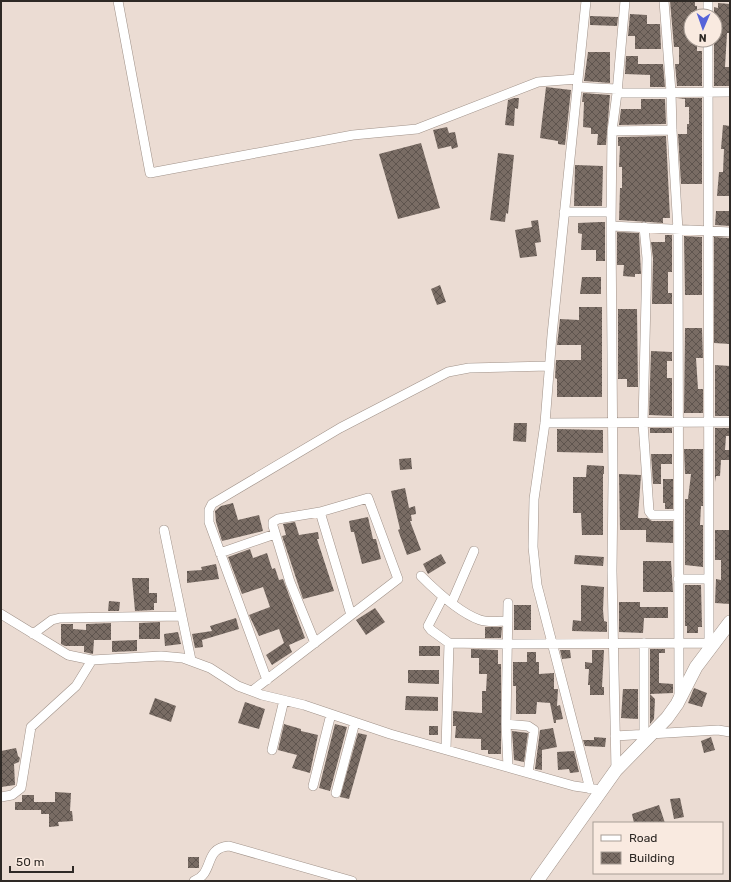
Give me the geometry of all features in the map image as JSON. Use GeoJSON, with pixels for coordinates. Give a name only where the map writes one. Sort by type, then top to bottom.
{"type":"FeatureCollection","features":[{"type":"Feature","properties":{"kind":"main road"},"geometry":{"type":"LineString","coordinates":[[537,881],[596,789],[667,718],[679,700],[710,644],[727,630]]}},
{"type":"Feature","properties":{"kind":"street"},"geometry":{"type":"LineString","coordinates":[[118,1],[150,174],[353,135],[417,129],[538,82],[577,83],[617,91],[730,92]]}},
{"type":"Feature","properties":{"kind":"street"},"geometry":{"type":"LineString","coordinates":[[1,614],[68,655],[92,660],[161,656],[191,660],[210,668],[238,686],[252,691],[528,774],[574,786],[596,789],[551,643],[536,585],[533,547],[534,499],[545,423],[564,212],[586,1]]}},
{"type":"Feature","properties":{"kind":"street"},"geometry":{"type":"LineString","coordinates":[[616,770],[613,642],[611,212],[612,131],[625,1]]}},
{"type":"Feature","properties":{"kind":"street"},"geometry":{"type":"LineString","coordinates":[[664,1],[671,92],[678,230],[677,515],[680,643],[679,700]]}},
{"type":"Feature","properties":{"kind":"street"},"geometry":{"type":"LineString","coordinates":[[443,596],[428,626],[431,630],[449,643],[508,644],[613,642],[710,644],[707,422],[709,230],[708,48]]}},
{"type":"Feature","properties":{"kind":"street"},"geometry":{"type":"LineString","coordinates":[[612,131],[672,130]]}},
{"type":"Feature","properties":{"kind":"street"},"geometry":{"type":"LineString","coordinates":[[564,212],[611,212]]}},
{"type":"Feature","properties":{"kind":"street"},"geometry":{"type":"LineString","coordinates":[[611,226],[730,232]]}},
{"type":"Feature","properties":{"kind":"street"},"geometry":{"type":"LineString","coordinates":[[644,227],[647,258],[644,422],[650,514],[677,515]]}},
{"type":"Feature","properties":{"kind":"street"},"geometry":{"type":"LineString","coordinates":[[267,680],[209,522],[209,510],[212,504],[340,428],[454,370],[469,368],[550,366]]}},
{"type":"Feature","properties":{"kind":"street"},"geometry":{"type":"LineString","coordinates":[[545,423],[730,422]]}},
{"type":"Feature","properties":{"kind":"street"},"geometry":{"type":"LineString","coordinates":[[252,691],[267,680],[315,643],[351,615],[398,579],[368,498],[320,512],[278,519],[273,522],[272,526],[290,582],[315,643]]}},
{"type":"Feature","properties":{"kind":"street"},"geometry":{"type":"LineString","coordinates":[[320,512],[351,615]]}},
{"type":"Feature","properties":{"kind":"street"},"geometry":{"type":"LineString","coordinates":[[164,530],[191,660]]}},
{"type":"Feature","properties":{"kind":"street"},"geometry":{"type":"LineString","coordinates":[[220,553],[275,534]]}},
{"type":"Feature","properties":{"kind":"street"},"geometry":{"type":"LineString","coordinates":[[452,602],[474,550]]}},
{"type":"Feature","properties":{"kind":"street"},"geometry":{"type":"LineString","coordinates":[[421,576],[443,596],[481,620],[508,621]]}},
{"type":"Feature","properties":{"kind":"street"},"geometry":{"type":"LineString","coordinates":[[678,579],[708,579]]}},
{"type":"Feature","properties":{"kind":"street"},"geometry":{"type":"LineString","coordinates":[[508,603],[506,724],[508,767]]}},
{"type":"Feature","properties":{"kind":"street"},"geometry":{"type":"LineString","coordinates":[[33,634],[52,620],[60,618],[182,616]]}},
{"type":"Feature","properties":{"kind":"street"},"geometry":{"type":"LineString","coordinates":[[446,749],[449,643]]}},
{"type":"Feature","properties":{"kind":"street"},"geometry":{"type":"LineString","coordinates":[[644,643],[648,736]]}},
{"type":"Feature","properties":{"kind":"street"},"geometry":{"type":"LineString","coordinates":[[1,797],[12,794],[21,788],[30,732],[33,723],[76,686],[92,660]]}},
{"type":"Feature","properties":{"kind":"street"},"geometry":{"type":"LineString","coordinates":[[272,750],[284,700]]}},
{"type":"Feature","properties":{"kind":"street"},"geometry":{"type":"LineString","coordinates":[[313,786],[331,714]]}},
{"type":"Feature","properties":{"kind":"street"},"geometry":{"type":"LineString","coordinates":[[336,793],[356,722]]}},
{"type":"Feature","properties":{"kind":"street"},"geometry":{"type":"LineString","coordinates":[[506,724],[528,726],[534,730],[528,774]]}},
{"type":"Feature","properties":{"kind":"street"},"geometry":{"type":"LineString","coordinates":[[615,736],[648,736],[718,730],[730,732]]}},
{"type":"Feature","properties":{"kind":"street"},"geometry":{"type":"LineString","coordinates":[[194,881],[201,878],[206,873],[213,852],[220,847],[229,846],[352,881]]}},
{"type":"Feature","properties":{"kind":"building"},"geometry":{"type":"Polygon","coordinates":[[[670,1],[695,1],[695,6],[697,6],[697,8],[683,8],[683,48],[697,48],[697,51],[702,51],[702,86],[677,86],[675,64],[679,64],[679,47],[674,47],[670,1]]]}},
{"type":"Feature","properties":{"kind":"building"},"geometry":{"type":"Polygon","coordinates":[[[718,3],[730,4],[730,33],[727,33],[725,67],[730,67],[730,86],[714,86],[714,48],[723,48],[723,8],[718,8],[718,3]]]}},
{"type":"Feature","properties":{"kind":"building"},"geometry":{"type":"Polygon","coordinates":[[[630,14],[647,15],[647,24],[660,24],[661,49],[635,49],[635,36],[628,36],[630,14]]]}},
{"type":"Feature","properties":{"kind":"building"},"geometry":{"type":"Polygon","coordinates":[[[590,16],[618,17],[617,26],[590,25],[590,16]]]}},
{"type":"Feature","properties":{"kind":"building"},"geometry":{"type":"Polygon","coordinates":[[[588,52],[610,52],[610,83],[584,81],[588,52]]]}},
{"type":"Feature","properties":{"kind":"building"},"geometry":{"type":"Polygon","coordinates":[[[626,56],[638,56],[638,64],[663,64],[665,87],[650,87],[650,75],[625,74],[626,56]]]}},
{"type":"Feature","properties":{"kind":"building"},"geometry":{"type":"Polygon","coordinates":[[[546,87],[571,90],[565,145],[558,144],[558,141],[540,138],[546,87]]]}},
{"type":"Feature","properties":{"kind":"building"},"geometry":{"type":"Polygon","coordinates":[[[583,93],[610,95],[606,145],[597,145],[598,134],[591,134],[591,128],[583,127],[583,93]]]}},
{"type":"Feature","properties":{"kind":"building"},"geometry":{"type":"Polygon","coordinates":[[[519,98],[518,109],[515,108],[514,126],[505,125],[508,100],[519,98]]]}},
{"type":"Feature","properties":{"kind":"building"},"geometry":{"type":"Polygon","coordinates":[[[677,98],[702,98],[702,184],[681,184],[678,134],[687,134],[687,124],[689,124],[689,107],[685,107],[685,99],[677,98]]]}},
{"type":"Feature","properties":{"kind":"building"},"geometry":{"type":"Polygon","coordinates":[[[641,99],[665,99],[666,124],[619,125],[621,109],[641,109],[641,99]]]}},
{"type":"Feature","properties":{"kind":"building"},"geometry":{"type":"Polygon","coordinates":[[[723,125],[730,126],[730,196],[717,196],[719,172],[723,172],[724,149],[721,149],[723,125]]]}},
{"type":"Feature","properties":{"kind":"building"},"geometry":{"type":"Polygon","coordinates":[[[447,127],[449,133],[455,132],[458,147],[452,149],[451,146],[438,149],[433,130],[447,127]]]}},
{"type":"Feature","properties":{"kind":"building"},"geometry":{"type":"Polygon","coordinates":[[[666,136],[670,218],[663,218],[663,223],[619,220],[622,167],[619,167],[620,146],[618,146],[618,137],[666,136]]]}},
{"type":"Feature","properties":{"kind":"building"},"geometry":{"type":"Polygon","coordinates":[[[421,143],[440,208],[398,219],[379,154],[421,143]]]}},
{"type":"Feature","properties":{"kind":"building"},"geometry":{"type":"Polygon","coordinates":[[[498,153],[514,155],[508,214],[506,213],[505,222],[490,220],[498,153]]]}},
{"type":"Feature","properties":{"kind":"building"},"geometry":{"type":"Polygon","coordinates":[[[575,165],[603,166],[602,206],[574,206],[575,165]]]}},
{"type":"Feature","properties":{"kind":"building"},"geometry":{"type":"Polygon","coordinates":[[[716,211],[730,211],[730,226],[715,225],[716,211]]]}},
{"type":"Feature","properties":{"kind":"building"},"geometry":{"type":"Polygon","coordinates":[[[538,220],[541,242],[535,243],[537,256],[520,258],[515,230],[532,227],[531,221],[538,220]]]}},
{"type":"Feature","properties":{"kind":"building"},"geometry":{"type":"Polygon","coordinates":[[[605,222],[605,261],[596,261],[596,250],[581,250],[582,234],[578,233],[578,223],[605,222]]]}},
{"type":"Feature","properties":{"kind":"building"},"geometry":{"type":"Polygon","coordinates":[[[617,232],[639,233],[641,274],[635,274],[635,277],[623,276],[624,265],[617,265],[617,232]]]}},
{"type":"Feature","properties":{"kind":"building"},"geometry":{"type":"Polygon","coordinates":[[[665,235],[672,235],[672,272],[668,272],[668,293],[672,293],[672,304],[652,304],[653,258],[651,242],[665,242],[665,235]]]}},
{"type":"Feature","properties":{"kind":"building"},"geometry":{"type":"Polygon","coordinates":[[[684,236],[702,237],[702,295],[685,295],[684,236]]]}},
{"type":"Feature","properties":{"kind":"building"},"geometry":{"type":"Polygon","coordinates":[[[714,237],[730,238],[730,344],[714,343],[714,237]]]}},
{"type":"Feature","properties":{"kind":"building"},"geometry":{"type":"Polygon","coordinates":[[[582,277],[601,277],[601,294],[580,294],[582,277]]]}},
{"type":"Feature","properties":{"kind":"building"},"geometry":{"type":"Polygon","coordinates":[[[440,285],[446,302],[437,305],[431,289],[440,285]]]}},
{"type":"Feature","properties":{"kind":"building"},"geometry":{"type":"Polygon","coordinates":[[[579,307],[602,307],[602,397],[557,397],[557,379],[555,378],[556,360],[581,360],[581,345],[557,345],[560,319],[579,320],[579,307]]]}},
{"type":"Feature","properties":{"kind":"building"},"geometry":{"type":"Polygon","coordinates":[[[618,309],[637,309],[638,387],[627,387],[627,379],[618,379],[618,309]]]}},
{"type":"Feature","properties":{"kind":"building"},"geometry":{"type":"Polygon","coordinates":[[[685,328],[702,328],[703,358],[696,358],[698,389],[703,389],[703,413],[684,413],[685,328]]]}},
{"type":"Feature","properties":{"kind":"building"},"geometry":{"type":"Polygon","coordinates":[[[651,351],[672,352],[672,361],[667,361],[667,378],[672,378],[672,416],[649,415],[651,351]]]}},
{"type":"Feature","properties":{"kind":"building"},"geometry":{"type":"Polygon","coordinates":[[[715,365],[730,366],[730,416],[715,416],[715,365]]]}},
{"type":"Feature","properties":{"kind":"building"},"geometry":{"type":"Polygon","coordinates":[[[514,423],[527,423],[526,442],[513,441],[514,423]]]}},
{"type":"Feature","properties":{"kind":"building"},"geometry":{"type":"Polygon","coordinates":[[[650,428],[672,428],[672,433],[650,433],[650,428]]]}},
{"type":"Feature","properties":{"kind":"building"},"geometry":{"type":"Polygon","coordinates":[[[715,428],[730,428],[730,436],[726,436],[725,450],[730,450],[730,460],[721,460],[720,476],[716,476],[715,482],[715,428]]]}},
{"type":"Feature","properties":{"kind":"building"},"geometry":{"type":"Polygon","coordinates":[[[557,429],[603,430],[603,453],[557,452],[557,429]]]}},
{"type":"Feature","properties":{"kind":"building"},"geometry":{"type":"Polygon","coordinates":[[[684,449],[703,449],[703,506],[701,506],[700,525],[703,525],[703,567],[685,565],[685,499],[688,499],[691,474],[685,474],[684,449]]]}},
{"type":"Feature","properties":{"kind":"building"},"geometry":{"type":"Polygon","coordinates":[[[651,454],[672,454],[672,464],[661,464],[661,484],[653,484],[651,454]]]}},
{"type":"Feature","properties":{"kind":"building"},"geometry":{"type":"Polygon","coordinates":[[[411,458],[412,469],[400,470],[399,459],[411,458]]]}},
{"type":"Feature","properties":{"kind":"building"},"geometry":{"type":"Polygon","coordinates":[[[587,465],[604,466],[603,535],[582,535],[581,513],[573,513],[573,477],[586,477],[587,465]]]}},
{"type":"Feature","properties":{"kind":"building"},"geometry":{"type":"Polygon","coordinates":[[[619,474],[641,475],[638,518],[647,518],[652,521],[673,521],[673,543],[646,542],[646,530],[620,530],[619,474]]]}},
{"type":"Feature","properties":{"kind":"building"},"geometry":{"type":"Polygon","coordinates":[[[663,479],[673,479],[673,509],[665,509],[665,503],[663,503],[663,479]]]}},
{"type":"Feature","properties":{"kind":"building"},"geometry":{"type":"Polygon","coordinates":[[[405,488],[409,508],[415,506],[416,514],[411,515],[412,521],[410,521],[421,550],[407,555],[398,530],[400,529],[391,491],[405,488]]]}},
{"type":"Feature","properties":{"kind":"building"},"geometry":{"type":"Polygon","coordinates":[[[233,503],[238,520],[259,515],[263,531],[222,541],[216,522],[215,511],[221,506],[233,503]]]}},
{"type":"Feature","properties":{"kind":"building"},"geometry":{"type":"Polygon","coordinates":[[[368,517],[373,539],[376,539],[381,559],[362,564],[354,532],[351,532],[349,521],[368,517]]]}},
{"type":"Feature","properties":{"kind":"building"},"geometry":{"type":"Polygon","coordinates":[[[295,522],[299,535],[318,532],[319,539],[317,539],[334,591],[303,599],[282,536],[286,535],[283,524],[295,522]]]}},
{"type":"Feature","properties":{"kind":"building"},"geometry":{"type":"Polygon","coordinates":[[[715,530],[730,530],[730,604],[715,603],[716,579],[721,580],[721,560],[715,560],[715,530]]]}},
{"type":"Feature","properties":{"kind":"building"},"geometry":{"type":"Polygon","coordinates":[[[250,549],[253,558],[267,553],[272,569],[275,568],[279,580],[283,579],[305,638],[289,645],[292,652],[272,665],[266,655],[284,643],[279,629],[259,636],[249,615],[270,607],[263,587],[242,594],[228,557],[250,549]]]}},
{"type":"Feature","properties":{"kind":"building"},"geometry":{"type":"Polygon","coordinates":[[[441,554],[446,563],[428,574],[423,564],[441,554]]]}},
{"type":"Feature","properties":{"kind":"building"},"geometry":{"type":"Polygon","coordinates":[[[575,555],[604,557],[603,566],[574,564],[575,555]]]}},
{"type":"Feature","properties":{"kind":"building"},"geometry":{"type":"Polygon","coordinates":[[[643,561],[671,561],[673,592],[643,592],[643,561]]]}},
{"type":"Feature","properties":{"kind":"building"},"geometry":{"type":"Polygon","coordinates":[[[216,564],[219,579],[187,583],[187,571],[202,570],[201,567],[216,564]]]}},
{"type":"Feature","properties":{"kind":"building"},"geometry":{"type":"Polygon","coordinates":[[[132,578],[149,578],[149,593],[157,593],[157,603],[154,603],[154,610],[135,611],[132,578]]]}},
{"type":"Feature","properties":{"kind":"building"},"geometry":{"type":"Polygon","coordinates":[[[581,585],[604,587],[603,610],[604,621],[607,622],[607,632],[572,631],[573,620],[581,621],[581,585]]]}},
{"type":"Feature","properties":{"kind":"building"},"geometry":{"type":"Polygon","coordinates":[[[685,585],[701,585],[702,627],[698,627],[698,633],[687,633],[687,626],[685,626],[685,585]]]}},
{"type":"Feature","properties":{"kind":"building"},"geometry":{"type":"Polygon","coordinates":[[[109,601],[120,602],[119,611],[108,611],[109,601]]]}},
{"type":"Feature","properties":{"kind":"building"},"geometry":{"type":"Polygon","coordinates":[[[619,602],[640,602],[640,607],[668,607],[668,618],[644,618],[643,633],[619,632],[619,602]]]}},
{"type":"Feature","properties":{"kind":"building"},"geometry":{"type":"Polygon","coordinates":[[[514,605],[531,605],[531,630],[514,630],[514,605]]]}},
{"type":"Feature","properties":{"kind":"building"},"geometry":{"type":"Polygon","coordinates":[[[375,608],[385,622],[366,635],[356,620],[375,608]]]}},
{"type":"Feature","properties":{"kind":"building"},"geometry":{"type":"Polygon","coordinates":[[[236,618],[239,629],[202,640],[203,647],[195,648],[192,634],[212,631],[210,626],[236,618]]]}},
{"type":"Feature","properties":{"kind":"building"},"geometry":{"type":"Polygon","coordinates":[[[160,622],[160,639],[139,639],[139,623],[160,622]]]}},
{"type":"Feature","properties":{"kind":"building"},"geometry":{"type":"Polygon","coordinates":[[[111,623],[111,640],[94,640],[93,654],[84,652],[84,646],[65,646],[61,644],[61,624],[73,624],[73,629],[86,630],[86,624],[111,623]]]}},
{"type":"Feature","properties":{"kind":"building"},"geometry":{"type":"Polygon","coordinates":[[[485,627],[502,627],[501,638],[485,638],[485,627]]]}},
{"type":"Feature","properties":{"kind":"building"},"geometry":{"type":"Polygon","coordinates":[[[178,632],[181,644],[165,646],[164,634],[178,632]]]}},
{"type":"Feature","properties":{"kind":"building"},"geometry":{"type":"Polygon","coordinates":[[[137,640],[137,651],[112,652],[112,641],[137,640]]]}},
{"type":"Feature","properties":{"kind":"building"},"geometry":{"type":"Polygon","coordinates":[[[419,646],[440,646],[440,656],[419,656],[419,646]]]}},
{"type":"Feature","properties":{"kind":"building"},"geometry":{"type":"Polygon","coordinates":[[[471,649],[498,650],[498,664],[501,664],[501,754],[488,754],[488,750],[481,750],[481,739],[455,738],[456,726],[453,726],[453,711],[482,713],[482,691],[486,691],[487,674],[479,674],[479,658],[471,658],[471,649]]]}},
{"type":"Feature","properties":{"kind":"building"},"geometry":{"type":"Polygon","coordinates":[[[650,649],[665,649],[665,653],[659,653],[659,683],[673,684],[673,693],[650,694],[650,649]]]}},
{"type":"Feature","properties":{"kind":"building"},"geometry":{"type":"Polygon","coordinates":[[[560,650],[570,650],[571,658],[562,659],[560,650]]]}},
{"type":"Feature","properties":{"kind":"building"},"geometry":{"type":"Polygon","coordinates":[[[592,650],[604,650],[602,687],[604,687],[604,695],[590,695],[590,685],[588,685],[589,669],[585,669],[585,662],[592,663],[592,650]]]}},
{"type":"Feature","properties":{"kind":"building"},"geometry":{"type":"Polygon","coordinates":[[[527,652],[536,652],[536,662],[539,662],[539,674],[554,673],[554,689],[558,689],[557,706],[560,705],[563,719],[556,720],[556,723],[554,723],[550,703],[537,702],[536,714],[516,714],[516,686],[513,686],[513,662],[527,662],[527,652]]]}},
{"type":"Feature","properties":{"kind":"building"},"geometry":{"type":"Polygon","coordinates":[[[408,670],[439,670],[439,684],[408,683],[408,670]]]}},
{"type":"Feature","properties":{"kind":"building"},"geometry":{"type":"Polygon","coordinates":[[[694,688],[707,693],[702,707],[688,703],[694,688]]]}},
{"type":"Feature","properties":{"kind":"building"},"geometry":{"type":"Polygon","coordinates":[[[623,689],[638,689],[638,719],[621,718],[623,689]]]}},
{"type":"Feature","properties":{"kind":"building"},"geometry":{"type":"Polygon","coordinates":[[[650,694],[655,699],[654,719],[650,724],[650,694]]]}},
{"type":"Feature","properties":{"kind":"building"},"geometry":{"type":"Polygon","coordinates":[[[406,696],[438,697],[438,711],[405,710],[406,696]]]}},
{"type":"Feature","properties":{"kind":"building"},"geometry":{"type":"Polygon","coordinates":[[[155,698],[176,706],[171,722],[149,714],[155,698]]]}},
{"type":"Feature","properties":{"kind":"building"},"geometry":{"type":"Polygon","coordinates":[[[245,702],[265,709],[259,729],[238,723],[245,702]]]}},
{"type":"Feature","properties":{"kind":"building"},"geometry":{"type":"Polygon","coordinates":[[[284,724],[301,729],[301,731],[318,735],[310,773],[292,768],[297,755],[278,750],[284,724]]]}},
{"type":"Feature","properties":{"kind":"building"},"geometry":{"type":"Polygon","coordinates":[[[335,724],[347,727],[330,791],[319,788],[335,724]]]}},
{"type":"Feature","properties":{"kind":"building"},"geometry":{"type":"Polygon","coordinates":[[[429,726],[438,726],[438,735],[429,735],[429,726]]]}},
{"type":"Feature","properties":{"kind":"building"},"geometry":{"type":"Polygon","coordinates":[[[553,728],[557,747],[542,750],[542,770],[535,769],[540,730],[553,728]]]}},
{"type":"Feature","properties":{"kind":"building"},"geometry":{"type":"Polygon","coordinates":[[[512,731],[528,733],[524,762],[514,760],[512,731]]]}},
{"type":"Feature","properties":{"kind":"building"},"geometry":{"type":"Polygon","coordinates":[[[358,733],[367,735],[349,799],[340,797],[358,733]]]}},
{"type":"Feature","properties":{"kind":"building"},"geometry":{"type":"Polygon","coordinates":[[[594,737],[606,738],[605,747],[585,746],[583,740],[594,740],[594,737]]]}},
{"type":"Feature","properties":{"kind":"building"},"geometry":{"type":"Polygon","coordinates":[[[711,737],[715,750],[704,753],[701,741],[711,737]]]}},
{"type":"Feature","properties":{"kind":"building"},"geometry":{"type":"Polygon","coordinates":[[[16,748],[20,758],[19,762],[14,764],[15,785],[1,787],[1,751],[16,748]]]}},
{"type":"Feature","properties":{"kind":"building"},"geometry":{"type":"Polygon","coordinates":[[[574,751],[579,772],[570,773],[569,769],[558,770],[557,752],[574,751]]]}},
{"type":"Feature","properties":{"kind":"building"},"geometry":{"type":"Polygon","coordinates":[[[55,792],[71,793],[70,811],[72,811],[73,821],[58,822],[59,826],[49,827],[49,814],[41,814],[41,810],[15,810],[15,802],[22,802],[22,795],[34,795],[34,802],[55,802],[55,792]]]}},
{"type":"Feature","properties":{"kind":"building"},"geometry":{"type":"Polygon","coordinates":[[[680,798],[684,817],[674,819],[670,799],[680,798]]]}},
{"type":"Feature","properties":{"kind":"building"},"geometry":{"type":"Polygon","coordinates":[[[659,805],[665,822],[634,822],[632,814],[659,805]]]}},
{"type":"Feature","properties":{"kind":"building"},"geometry":{"type":"Polygon","coordinates":[[[188,857],[199,857],[199,868],[188,868],[188,857]]]}}]}
